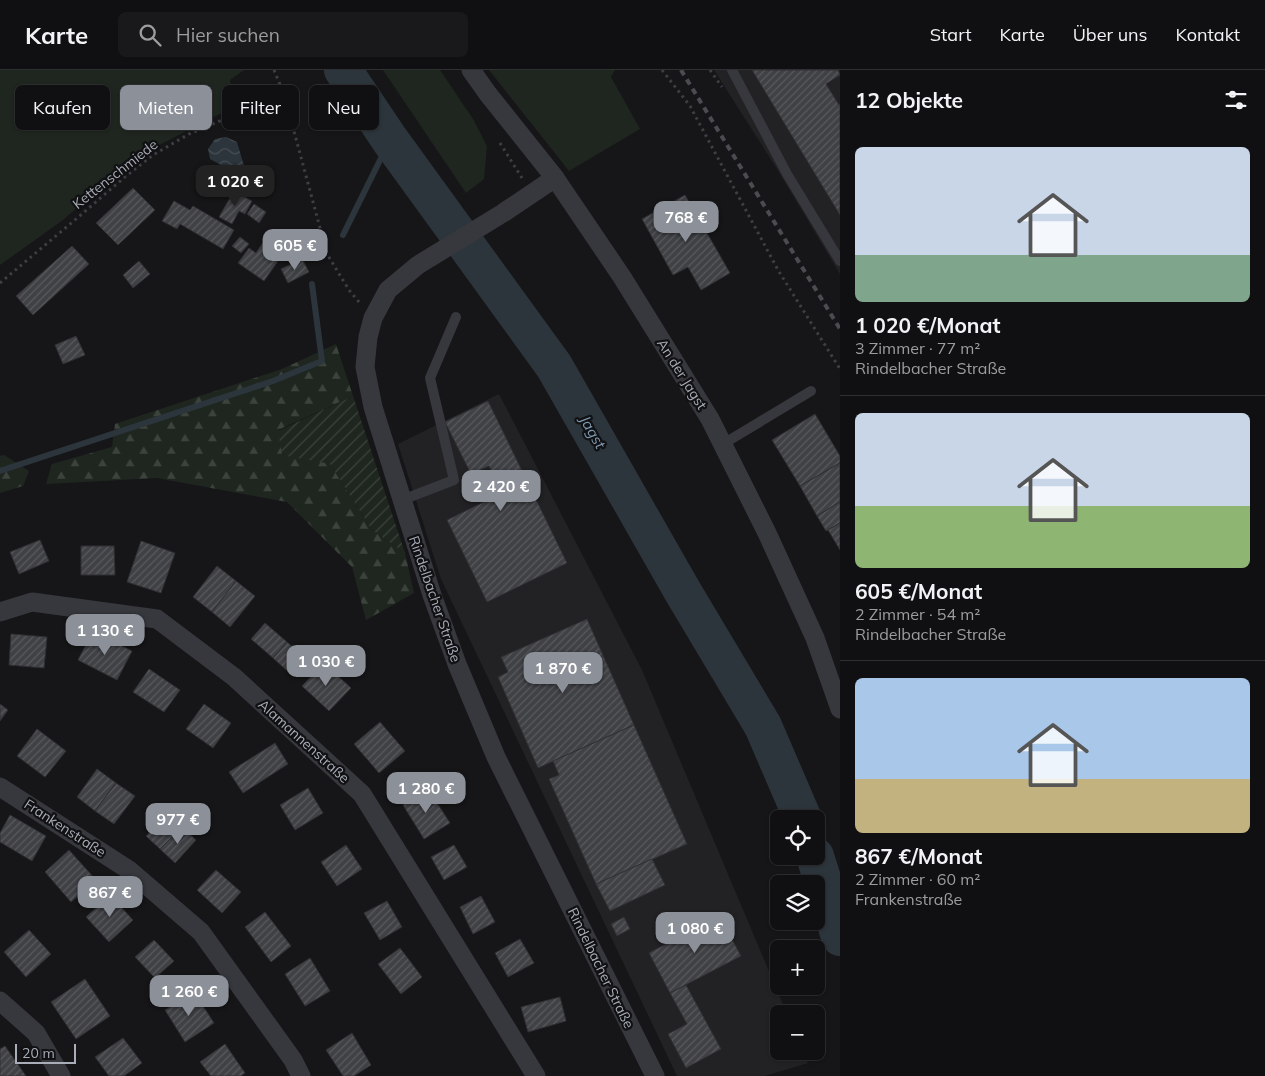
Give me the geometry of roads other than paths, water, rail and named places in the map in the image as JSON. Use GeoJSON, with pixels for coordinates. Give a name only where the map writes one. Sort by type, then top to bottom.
{"type":"FeatureCollection","features":[{"type":"Feature","properties":{"kind":"street","name":"An der Jagst"},"geometry":{"type":"LineString","coordinates":[[471,70],[556,178],[622,277],[710,418],[768,533],[815,638],[840,709]]}},
{"type":"Feature","properties":{"kind":"street","name":"Rindelbacher Straße"},"geometry":{"type":"LineString","coordinates":[[556,178],[418,265],[388,290],[374,318],[368,337],[365,367],[373,407],[432,595],[457,664],[496,757],[655,1076]]}},
{"type":"Feature","properties":{"kind":"street","name":"Alamannenstraße"},"geometry":{"type":"LineString","coordinates":[[0,612],[32,602],[157,619],[234,677],[362,794],[536,1076]]}},
{"type":"Feature","properties":{"kind":"street","name":"Frankenstraße"},"geometry":{"type":"LineString","coordinates":[[0,786],[129,870],[201,932],[293,1060],[301,1076]]}},
{"type":"Feature","properties":{"kind":"street"},"geometry":{"type":"LineString","coordinates":[[0,1001],[36,1033],[61,1076]]}},
{"type":"Feature","properties":{"kind":"lane"},"geometry":{"type":"LineString","coordinates":[[732,70],[787,174],[840,261]]}},
{"type":"Feature","properties":{"kind":"lane"},"geometry":{"type":"LineString","coordinates":[[402,500],[454,480],[430,378],[456,317]]}},
{"type":"Feature","properties":{"kind":"lane"},"geometry":{"type":"LineString","coordinates":[[723,444],[811,392]]}},
{"type":"Feature","properties":{"kind":"water"},"geometry":{"type":"Polygon","coordinates":[[[226,137],[237,142],[247,176],[241,176],[210,159],[208,149],[215,139],[226,137]]]}},
{"type":"Feature","properties":{"kind":"waterway","name":"Jagst"},"geometry":{"type":"LineString","coordinates":[[343,70],[390,140],[554,366],[683,592],[763,726],[799,810]]}},
{"type":"Feature","properties":{"kind":"waterway"},"geometry":{"type":"LineString","coordinates":[[343,235],[390,140]]}},
{"type":"Feature","properties":{"kind":"waterway"},"geometry":{"type":"LineString","coordinates":[[0,471],[273,381],[322,361],[312,284]]}},
{"type":"Feature","properties":{"kind":"waterway","name":"Jagst"},"geometry":{"type":"LineString","coordinates":[[818,865],[840,937]]}},
{"type":"Feature","properties":{"kind":"railway"},"geometry":{"type":"LineString","coordinates":[[681,70],[840,329]]}}]}
